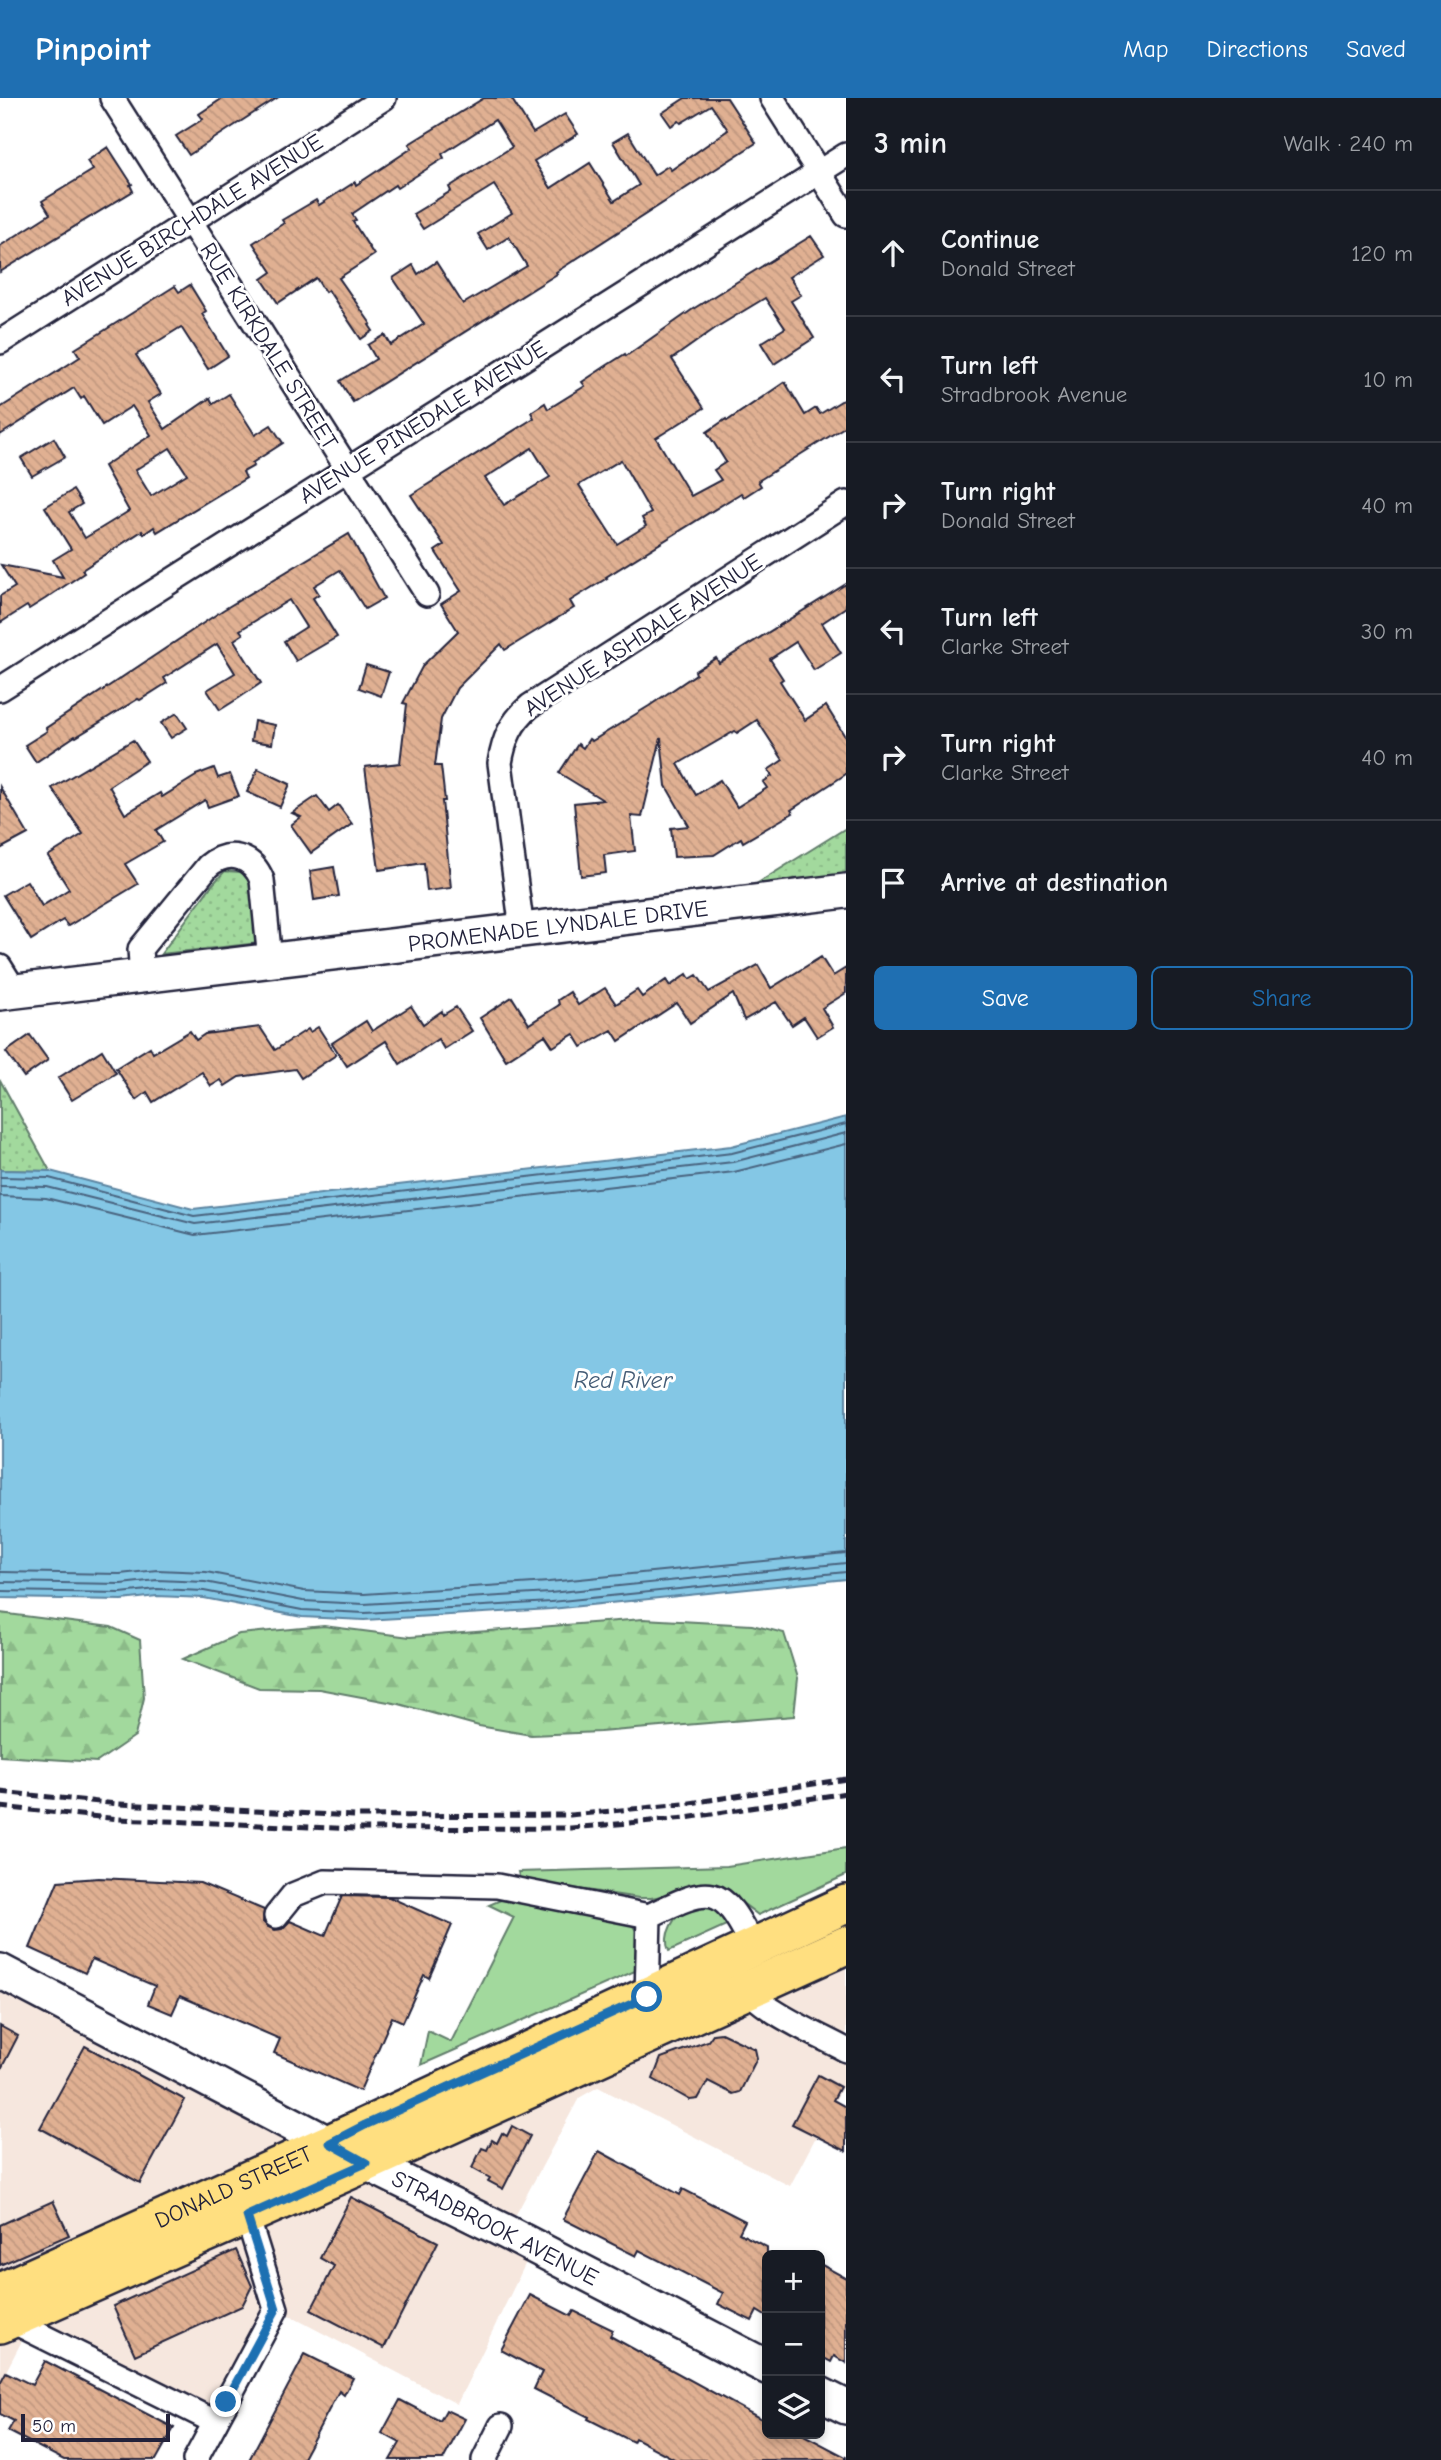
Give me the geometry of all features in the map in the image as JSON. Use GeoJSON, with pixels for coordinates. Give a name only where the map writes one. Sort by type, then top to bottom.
{"type":"FeatureCollection","features":[{"type":"Feature","properties":{"kind":"main road","name":"DONALD STREET"},"geometry":{"type":"LineString","coordinates":[[3,2312],[377,2120],[846,1904]]}},
{"type":"Feature","properties":{"kind":"main road","name":"DONALD STREET"},"geometry":{"type":"LineString","coordinates":[[3,2312],[247,2216],[846,1945]]}},
{"type":"Feature","properties":{"kind":"street","name":"RUE KIRKDALE STREET"},"geometry":{"type":"LineString","coordinates":[[112,98],[427,594]]}},
{"type":"Feature","properties":{"kind":"street","name":"AVENUE BIRCHDALE AVENUE"},"geometry":{"type":"LineString","coordinates":[[0,342],[384,98]]}},
{"type":"Feature","properties":{"kind":"street"},"geometry":{"type":"LineString","coordinates":[[772,98],[846,215]]}},
{"type":"Feature","properties":{"kind":"street","name":"AVENUE PINEDALE AVENUE"},"geometry":{"type":"LineString","coordinates":[[0,689],[846,155]]}},
{"type":"Feature","properties":{"kind":"street","name":"AVENUE ASHDALE AVENUE"},"geometry":{"type":"LineString","coordinates":[[522,930],[500,763],[503,744],[510,727],[530,706],[846,503]]}},
{"type":"Feature","properties":{"kind":"street"},"geometry":{"type":"LineString","coordinates":[[142,977],[140,949],[208,866],[233,856],[249,861],[262,880],[270,961]]}},
{"type":"Feature","properties":{"kind":"street","name":"PROMENADE LYNDALE DRIVE"},"geometry":{"type":"LineString","coordinates":[[5,984],[142,977],[846,891]]}},
{"type":"Feature","properties":{"kind":"street"},"geometry":{"type":"LineString","coordinates":[[276,1916],[293,1895],[326,1882],[497,1886],[649,1916],[682,1900],[707,1895],[718,1896],[730,1905],[742,1952],[747,1990],[761,2004],[846,2050]]}},
{"type":"Feature","properties":{"kind":"street"},"geometry":{"type":"LineString","coordinates":[[647,1997],[649,1916]]}},
{"type":"Feature","properties":{"kind":"street","name":"STRADBROOK AVENUE"},"geometry":{"type":"LineString","coordinates":[[0,1971],[366,2163],[762,2364]]}},
{"type":"Feature","properties":{"kind":"street"},"geometry":{"type":"LineString","coordinates":[[195,2460],[276,2309],[247,2216]]}},
{"type":"Feature","properties":{"kind":"street"},"geometry":{"type":"LineString","coordinates":[[3,2312],[215,2422]]}},
{"type":"Feature","properties":{"kind":"street"},"geometry":{"type":"LineString","coordinates":[[825,2396],[846,2407]]}},
{"type":"Feature","properties":{"kind":"street"},"geometry":{"type":"LineString","coordinates":[[484,2460],[501,2426]]}},
{"type":"Feature","properties":{"kind":"shaded area"},"geometry":{"type":"Polygon","coordinates":[[[846,1945],[846,2080],[790,2186],[598,2087],[579,2098],[507,2231],[534,2246],[457,2404],[277,2309],[215,2422],[28,2329],[0,2383],[0,2324],[846,1945]]]}},
{"type":"Feature","properties":{"kind":"shaded area"},"geometry":{"type":"Polygon","coordinates":[[[0,1971],[330,2143],[0,2292],[0,1971]]]}},
{"type":"Feature","properties":{"kind":"green space"},"geometry":{"type":"Polygon","coordinates":[[[846,828],[846,875],[753,886],[846,828]]]}},
{"type":"Feature","properties":{"kind":"green space"},"geometry":{"type":"Polygon","coordinates":[[[225,871],[242,872],[253,886],[259,943],[161,954],[212,885],[225,871]]]}},
{"type":"Feature","properties":{"kind":"green space"},"geometry":{"type":"Polygon","coordinates":[[[0,1080],[50,1171],[0,1170],[0,1080]]]}},
{"type":"Feature","properties":{"kind":"green space"},"geometry":{"type":"Polygon","coordinates":[[[0,1613],[111,1627],[140,1640],[144,1698],[135,1736],[97,1762],[0,1756],[0,1613]]]}},
{"type":"Feature","properties":{"kind":"green space"},"geometry":{"type":"Polygon","coordinates":[[[643,1619],[752,1625],[784,1633],[798,1678],[794,1716],[531,1735],[479,1726],[399,1704],[319,1689],[259,1688],[183,1659],[239,1634],[324,1626],[410,1637],[643,1619]]]}},
{"type":"Feature","properties":{"kind":"green space"},"geometry":{"type":"Polygon","coordinates":[[[846,1848],[846,1875],[758,1915],[723,1891],[704,1886],[682,1888],[657,1897],[639,1898],[520,1880],[518,1872],[727,1866],[846,1848]]]}},
{"type":"Feature","properties":{"kind":"green space"},"geometry":{"type":"Polygon","coordinates":[[[503,1899],[630,1922],[637,1932],[638,1967],[635,1971],[421,2065],[428,2031],[451,2042],[514,1917],[489,1905],[503,1899]]]}},
{"type":"Feature","properties":{"kind":"green space"},"geometry":{"type":"Polygon","coordinates":[[[713,1903],[733,1922],[669,1951],[668,1932],[674,1920],[689,1907],[713,1903]]]}},
{"type":"Feature","properties":{"kind":"water","name":"Red River"},"geometry":{"type":"Polygon","coordinates":[[[846,1117],[846,1579],[551,1609],[364,1620],[302,1617],[204,1598],[0,1598],[0,1170],[50,1171],[193,1209],[731,1146],[846,1117]]]}},
{"type":"Feature","properties":{"kind":"building"},"geometry":{"type":"Polygon","coordinates":[[[223,98],[277,98],[189,155],[176,136],[203,119],[199,114],[223,98]]]}},
{"type":"Feature","properties":{"kind":"building"},"geometry":{"type":"Polygon","coordinates":[[[484,98],[511,98],[533,133],[565,114],[578,134],[534,161],[551,188],[590,163],[614,201],[639,185],[613,142],[628,133],[654,175],[668,166],[671,170],[728,130],[711,105],[671,126],[662,113],[685,98],[727,98],[756,143],[556,272],[557,274],[353,402],[340,381],[376,359],[368,345],[385,335],[391,345],[424,324],[393,278],[413,265],[418,274],[436,262],[463,304],[527,266],[509,237],[488,250],[478,234],[512,213],[494,185],[423,229],[413,214],[451,191],[449,187],[512,147],[495,120],[442,154],[444,158],[397,188],[395,185],[352,214],[356,220],[353,222],[374,255],[339,278],[371,324],[369,325],[373,331],[361,339],[328,290],[325,292],[316,278],[278,303],[262,279],[272,272],[253,243],[284,223],[282,220],[316,200],[319,205],[355,182],[356,185],[412,148],[409,144],[484,98]]]}},
{"type":"Feature","properties":{"kind":"building"},"geometry":{"type":"Polygon","coordinates":[[[108,147],[132,184],[130,185],[133,191],[0,272],[0,246],[50,214],[42,201],[93,170],[87,161],[108,147]]]}},
{"type":"Feature","properties":{"kind":"building"},"geometry":{"type":"Polygon","coordinates":[[[811,236],[824,255],[789,277],[801,295],[791,301],[814,338],[774,364],[761,343],[785,328],[765,298],[672,359],[704,408],[656,438],[691,496],[721,480],[714,470],[726,462],[707,432],[785,382],[805,415],[816,408],[820,414],[846,398],[846,426],[758,481],[761,486],[744,497],[741,493],[570,601],[574,608],[505,650],[501,644],[457,688],[441,719],[435,766],[441,766],[451,888],[427,891],[424,863],[379,870],[365,767],[400,763],[407,704],[403,703],[423,665],[458,631],[441,604],[461,591],[435,551],[444,545],[411,495],[534,418],[531,412],[545,403],[548,409],[585,386],[582,382],[625,354],[626,356],[693,309],[811,236]],[[532,448],[485,478],[504,505],[550,477],[532,448]],[[621,460],[579,485],[617,544],[646,526],[642,518],[651,513],[621,460]]]}},
{"type":"Feature","properties":{"kind":"building"},"geometry":{"type":"Polygon","coordinates":[[[190,285],[206,311],[202,314],[228,356],[208,369],[181,327],[136,355],[161,394],[148,402],[165,429],[210,398],[213,404],[229,394],[255,435],[271,425],[283,443],[252,463],[254,466],[243,472],[246,478],[157,532],[154,527],[144,534],[142,531],[82,570],[84,573],[45,599],[29,609],[27,606],[0,623],[0,596],[15,587],[1,565],[63,577],[53,560],[71,549],[45,507],[73,490],[82,504],[69,512],[85,538],[129,511],[104,466],[151,435],[132,406],[102,425],[84,396],[81,399],[74,388],[0,435],[0,408],[80,357],[75,349],[175,286],[179,292],[190,285]],[[170,448],[135,470],[151,496],[187,474],[170,448]]]}},
{"type":"Feature","properties":{"kind":"building"},"geometry":{"type":"Polygon","coordinates":[[[54,438],[65,457],[32,476],[21,458],[54,438]]]}},
{"type":"Feature","properties":{"kind":"building"},"geometry":{"type":"Polygon","coordinates":[[[349,534],[384,598],[365,609],[340,570],[314,586],[319,594],[313,598],[337,637],[296,661],[284,641],[306,627],[289,600],[240,630],[243,634],[234,640],[261,683],[239,698],[220,710],[207,690],[235,673],[217,644],[164,678],[167,683],[75,736],[36,762],[25,745],[47,731],[46,728],[223,610],[349,534]]]}},
{"type":"Feature","properties":{"kind":"building"},"geometry":{"type":"Polygon","coordinates":[[[846,584],[846,607],[822,623],[841,653],[814,670],[796,642],[770,659],[783,679],[780,681],[805,720],[826,706],[846,738],[846,774],[791,810],[793,813],[743,842],[741,838],[714,855],[674,857],[671,828],[689,826],[666,786],[661,738],[642,817],[631,816],[635,851],[604,855],[606,873],[581,876],[574,803],[603,800],[559,773],[578,744],[583,748],[589,739],[592,741],[649,706],[696,674],[695,671],[716,658],[719,663],[846,584]],[[757,720],[678,764],[696,795],[720,780],[737,807],[767,788],[763,782],[772,776],[768,770],[783,760],[757,720]]]}},
{"type":"Feature","properties":{"kind":"building"},"geometry":{"type":"Polygon","coordinates":[[[366,665],[389,672],[381,696],[359,688],[366,665]]]}},
{"type":"Feature","properties":{"kind":"building"},"geometry":{"type":"Polygon","coordinates":[[[177,713],[187,728],[171,738],[161,723],[177,713]]]}},
{"type":"Feature","properties":{"kind":"building"},"geometry":{"type":"Polygon","coordinates":[[[254,721],[275,725],[272,744],[251,741],[254,721]]]}},
{"type":"Feature","properties":{"kind":"building"},"geometry":{"type":"Polygon","coordinates":[[[133,740],[147,761],[109,786],[125,814],[160,793],[162,797],[196,775],[214,768],[218,778],[230,774],[239,796],[208,807],[205,800],[156,830],[163,842],[125,864],[138,884],[68,926],[63,920],[31,940],[3,895],[27,881],[42,906],[69,889],[48,856],[83,834],[52,788],[133,740]]]}},
{"type":"Feature","properties":{"kind":"building"},"geometry":{"type":"Polygon","coordinates":[[[258,769],[290,784],[280,807],[247,792],[258,769]]]}},
{"type":"Feature","properties":{"kind":"building"},"geometry":{"type":"Polygon","coordinates":[[[0,787],[28,834],[0,849],[0,787]]]}},
{"type":"Feature","properties":{"kind":"building"},"geometry":{"type":"Polygon","coordinates":[[[317,796],[329,812],[338,805],[352,824],[311,853],[291,825],[301,817],[292,813],[317,796]]]}},
{"type":"Feature","properties":{"kind":"building"},"geometry":{"type":"Polygon","coordinates":[[[334,867],[339,896],[314,900],[310,871],[334,867]]]}},
{"type":"Feature","properties":{"kind":"building"},"geometry":{"type":"Polygon","coordinates":[[[821,957],[833,976],[846,968],[846,993],[822,1008],[833,1027],[817,1037],[804,1017],[792,1025],[776,1002],[744,1020],[733,994],[690,1023],[677,1003],[619,1041],[612,1030],[582,1047],[574,1034],[553,1047],[545,1035],[506,1060],[480,1018],[512,997],[529,1024],[559,1005],[558,1000],[570,992],[578,1005],[605,988],[616,1004],[637,990],[642,997],[666,980],[670,986],[687,974],[690,979],[697,975],[709,992],[758,965],[771,988],[821,957]]]}},
{"type":"Feature","properties":{"kind":"building"},"geometry":{"type":"Polygon","coordinates":[[[411,1006],[423,1024],[442,1011],[443,1015],[456,1007],[472,1031],[444,1049],[438,1039],[400,1064],[386,1041],[347,1066],[332,1043],[366,1021],[372,1031],[411,1006]]]}},
{"type":"Feature","properties":{"kind":"building"},"geometry":{"type":"Polygon","coordinates":[[[260,1027],[275,1050],[308,1029],[310,1032],[318,1027],[336,1055],[301,1078],[295,1069],[239,1077],[225,1086],[221,1080],[211,1086],[202,1072],[153,1102],[147,1092],[136,1100],[116,1068],[150,1047],[153,1053],[190,1031],[196,1040],[205,1034],[260,1027]]]}},
{"type":"Feature","properties":{"kind":"building"},"geometry":{"type":"Polygon","coordinates":[[[30,1035],[48,1060],[24,1077],[6,1052],[30,1035]]]}},
{"type":"Feature","properties":{"kind":"building"},"geometry":{"type":"Polygon","coordinates":[[[102,1050],[116,1073],[72,1100],[58,1078],[102,1050]]]}},
{"type":"Feature","properties":{"kind":"building"},"geometry":{"type":"Polygon","coordinates":[[[99,1878],[200,1883],[264,1910],[263,1922],[275,1930],[282,1929],[290,1921],[325,1936],[342,1896],[389,1897],[452,1925],[429,1978],[424,1975],[403,2022],[392,2017],[360,2091],[274,2053],[280,2039],[180,1996],[172,2014],[148,2004],[155,1986],[92,1959],[85,1973],[30,1948],[58,1881],[99,1878]]]}},
{"type":"Feature","properties":{"kind":"building"},"geometry":{"type":"Polygon","coordinates":[[[0,2026],[18,2036],[0,2071],[0,2026]]]}},
{"type":"Feature","properties":{"kind":"building"},"geometry":{"type":"Polygon","coordinates":[[[721,2033],[755,2049],[757,2058],[740,2092],[733,2094],[708,2081],[698,2099],[690,2100],[653,2079],[661,2058],[708,2041],[713,2034],[721,2033]]]}},
{"type":"Feature","properties":{"kind":"building"},"geometry":{"type":"Polygon","coordinates":[[[85,2046],[185,2100],[140,2183],[40,2128],[85,2046]]]}},
{"type":"Feature","properties":{"kind":"building"},"geometry":{"type":"Polygon","coordinates":[[[818,2075],[840,2087],[833,2100],[846,2107],[846,2151],[792,2124],[818,2075]]]}},
{"type":"Feature","properties":{"kind":"building"},"geometry":{"type":"Polygon","coordinates":[[[512,2126],[530,2136],[503,2189],[472,2168],[482,2148],[487,2150],[492,2140],[497,2143],[502,2133],[507,2136],[512,2126]]]}},
{"type":"Feature","properties":{"kind":"building"},"geometry":{"type":"Polygon","coordinates":[[[599,2151],[680,2195],[683,2189],[745,2221],[739,2233],[767,2247],[767,2250],[762,2250],[762,2314],[757,2311],[752,2321],[718,2304],[723,2293],[639,2250],[636,2256],[563,2219],[599,2151]]]}},
{"type":"Feature","properties":{"kind":"building"},"geometry":{"type":"Polygon","coordinates":[[[351,2197],[438,2242],[384,2348],[311,2310],[334,2266],[320,2258],[351,2197]]]}},
{"type":"Feature","properties":{"kind":"building"},"geometry":{"type":"Polygon","coordinates":[[[53,2201],[69,2235],[0,2265],[0,2225],[53,2201]]]}},
{"type":"Feature","properties":{"kind":"building"},"geometry":{"type":"Polygon","coordinates":[[[236,2250],[252,2286],[242,2306],[135,2355],[113,2306],[236,2250]]]}},
{"type":"Feature","properties":{"kind":"building"},"geometry":{"type":"Polygon","coordinates":[[[825,2267],[846,2278],[846,2363],[834,2356],[831,2362],[825,2359],[825,2267]]]}},
{"type":"Feature","properties":{"kind":"building"},"geometry":{"type":"Polygon","coordinates":[[[530,2295],[571,2316],[574,2311],[613,2330],[610,2336],[762,2419],[762,2439],[812,2439],[846,2457],[846,2460],[676,2460],[635,2438],[633,2442],[534,2389],[542,2372],[501,2350],[530,2295]]]}},
{"type":"Feature","properties":{"kind":"building"},"geometry":{"type":"Polygon","coordinates":[[[305,2354],[353,2378],[344,2395],[339,2391],[302,2460],[249,2460],[305,2354]]]}},
{"type":"Feature","properties":{"kind":"building"},"geometry":{"type":"Polygon","coordinates":[[[45,2361],[174,2428],[156,2460],[64,2460],[8,2431],[14,2421],[0,2414],[0,2383],[6,2372],[32,2385],[45,2361]]]}},
{"type":"Feature","properties":{"kind":"building"},"geometry":{"type":"Polygon","coordinates":[[[400,2400],[440,2421],[446,2410],[465,2419],[443,2460],[390,2460],[400,2443],[382,2433],[400,2400]]]}},
{"type":"Feature","properties":{"kind":"railway"},"geometry":{"type":"LineString","coordinates":[[0,1792],[118,1804],[355,1816],[570,1815],[684,1804],[846,1779]]}},
{"type":"Feature","properties":{"kind":"railway"},"geometry":{"type":"LineString","coordinates":[[0,1807],[119,1819],[356,1829],[571,1828],[686,1818],[846,1793]]}},
{"type":"Feature","properties":{"kind":"route"},"geometry":{"type":"LineString","coordinates":[[226,2402],[276,2309],[247,2216],[366,2163],[330,2143],[647,1997]]}}]}
